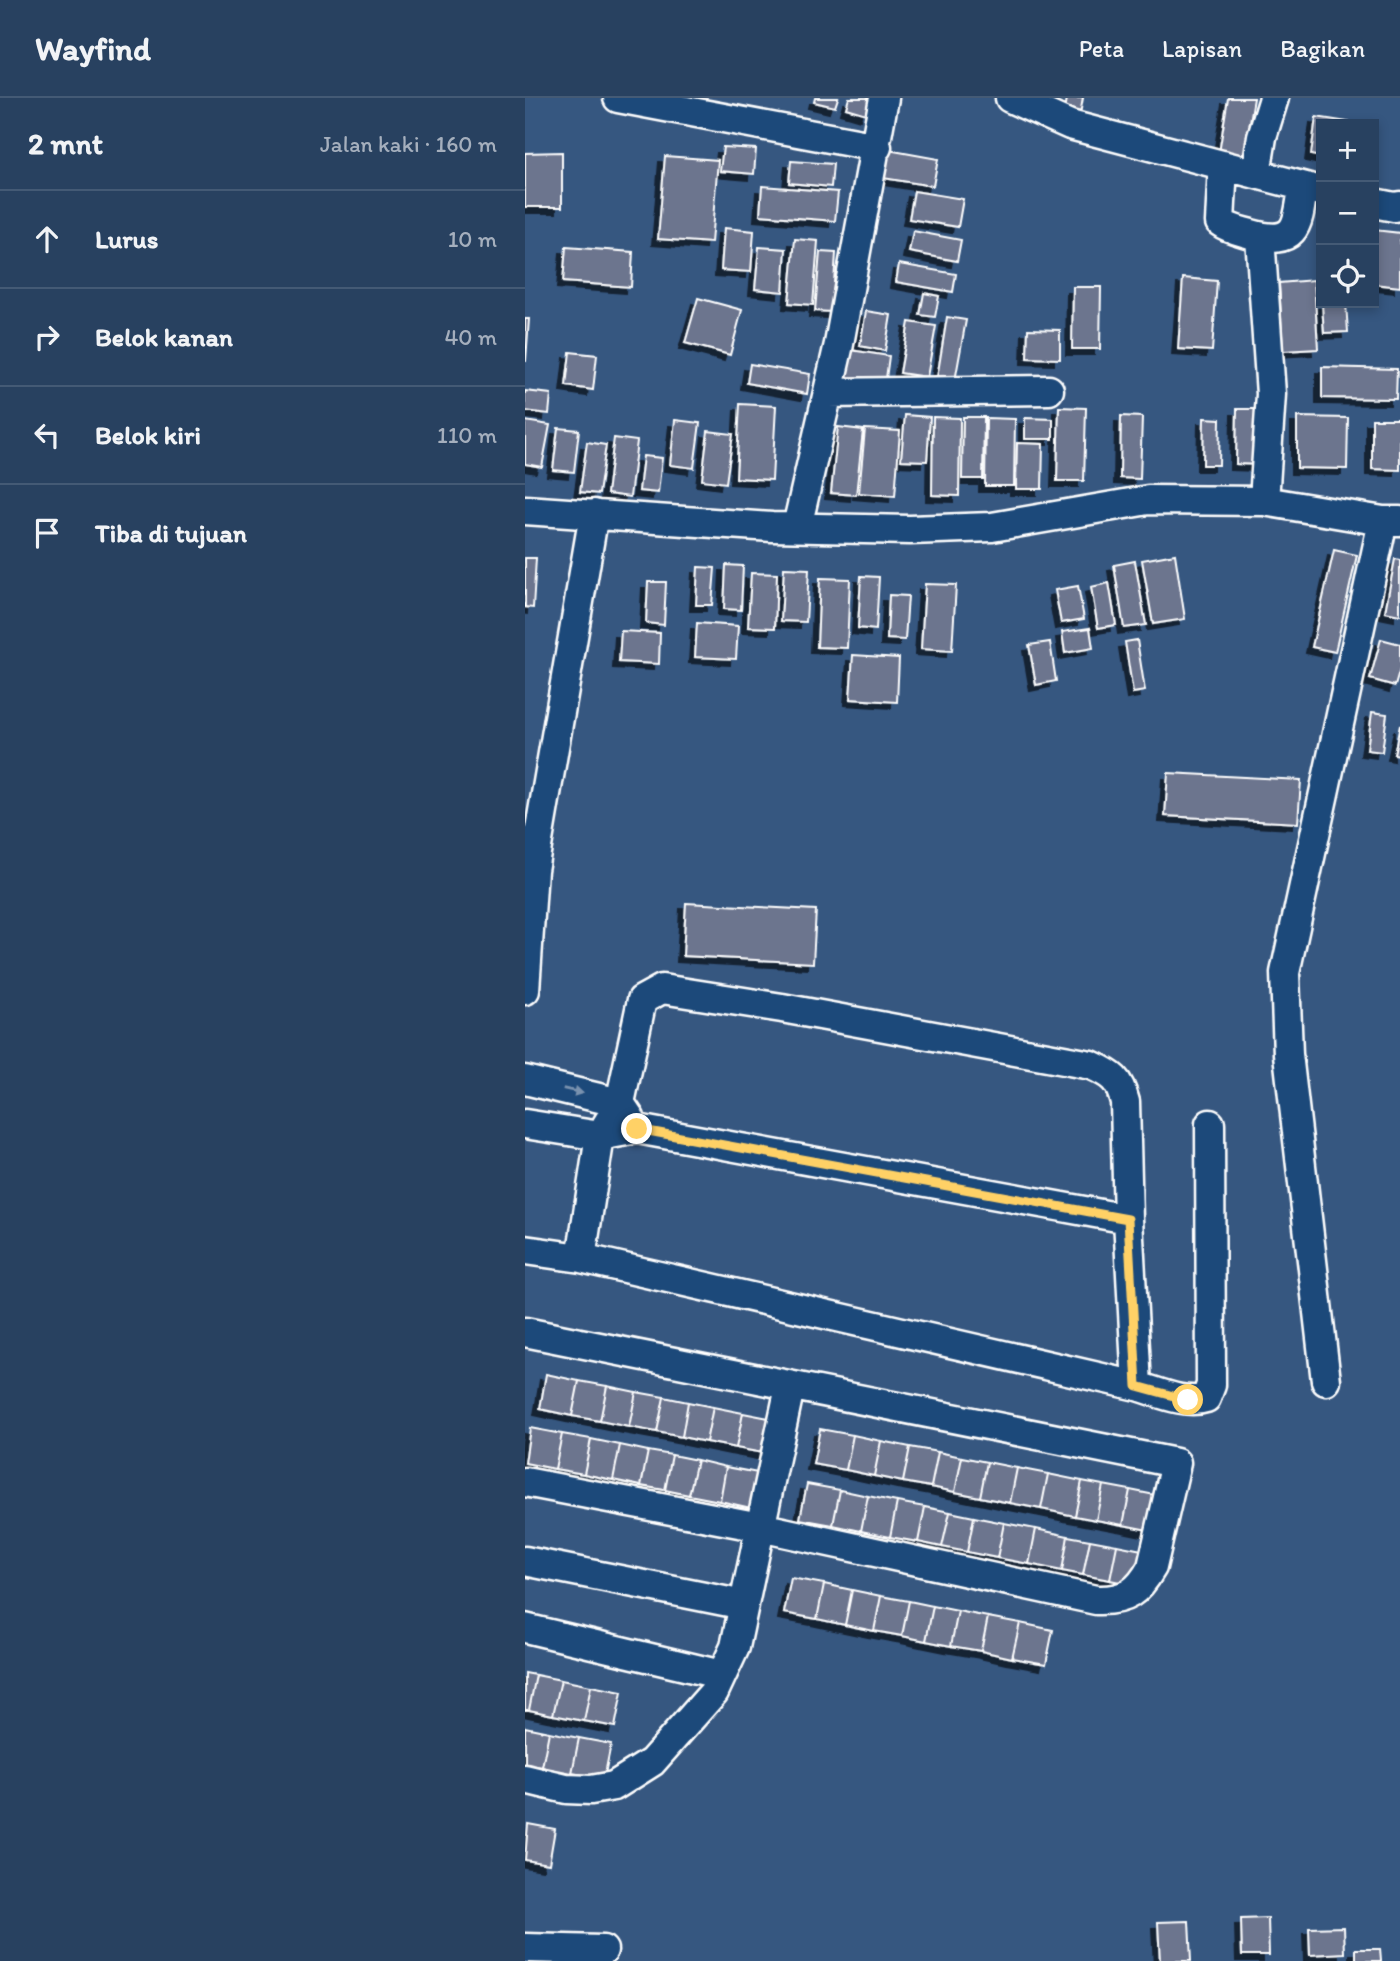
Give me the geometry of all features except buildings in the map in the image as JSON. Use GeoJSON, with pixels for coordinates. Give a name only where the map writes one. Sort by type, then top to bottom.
{"type":"FeatureCollection","features":[{"type":"Feature","properties":{"kind":"street"},"geometry":{"type":"LineString","coordinates":[[618,98],[877,147]]}},
{"type":"Feature","properties":{"kind":"street"},"geometry":{"type":"LineString","coordinates":[[797,527],[828,394],[877,147],[884,98]]}},
{"type":"Feature","properties":{"kind":"street"},"geometry":{"type":"LineString","coordinates":[[1010,98],[1070,125],[1223,165],[1312,189],[1292,231],[1282,238],[1260,237],[1226,227],[1220,222],[1223,165]]}},
{"type":"Feature","properties":{"kind":"street"},"geometry":{"type":"LineString","coordinates":[[1256,174],[1262,137],[1274,98]]}},
{"type":"Feature","properties":{"kind":"street"},"geometry":{"type":"LineString","coordinates":[[1379,204],[1394,207],[1400,205]]}},
{"type":"Feature","properties":{"kind":"street"},"geometry":{"type":"LineString","coordinates":[[1260,237],[1271,394],[1263,501]]}},
{"type":"Feature","properties":{"kind":"street"},"geometry":{"type":"LineString","coordinates":[[828,394],[1049,390]]}},
{"type":"Feature","properties":{"kind":"street"},"geometry":{"type":"LineString","coordinates":[[525,510],[797,527],[910,530],[992,527],[1148,500],[1263,501],[1391,521],[1285,973],[1288,1054],[1326,1381]]}},
{"type":"Feature","properties":{"kind":"street"},"geometry":{"type":"LineString","coordinates":[[525,988],[529,870],[594,514]]}},
{"type":"Feature","properties":{"kind":"street"},"geometry":{"type":"LineString","coordinates":[[581,1258],[600,1136],[620,1102],[642,1000],[662,989],[782,1008],[1091,1065],[1108,1073],[1120,1084],[1125,1102],[1137,1386]]}},
{"type":"Feature","properties":{"kind":"street"},"geometry":{"type":"LineString","coordinates":[[525,1080],[620,1102],[637,1129]]}},
{"type":"Feature","properties":{"kind":"street"},"geometry":{"type":"LineString","coordinates":[[525,1125],[600,1136],[637,1129],[1128,1219]]}},
{"type":"Feature","properties":{"kind":"street"},"geometry":{"type":"LineString","coordinates":[[525,1250],[581,1258],[1188,1400],[1199,1400],[1210,1393],[1210,1125]]}},
{"type":"Feature","properties":{"kind":"street"},"geometry":{"type":"LineString","coordinates":[[525,1332],[790,1387],[1177,1455],[1152,1567],[1145,1581],[1131,1594],[1115,1601],[1096,1600],[760,1527],[525,1482]]}},
{"type":"Feature","properties":{"kind":"street"},"geometry":{"type":"LineString","coordinates":[[525,1779],[566,1789],[591,1790],[614,1786],[652,1762],[714,1692],[735,1647],[790,1387]]}},
{"type":"Feature","properties":{"kind":"street"},"geometry":{"type":"LineString","coordinates":[[525,1560],[744,1605]]}},
{"type":"Feature","properties":{"kind":"street"},"geometry":{"type":"LineString","coordinates":[[525,1628],[722,1675]]}},
{"type":"Feature","properties":{"kind":"street"},"geometry":{"type":"LineString","coordinates":[[525,1948],[603,1951]]}},
{"type":"Feature","properties":{"kind":"route"},"geometry":{"type":"LineString","coordinates":[[637,1129],[1128,1219],[1137,1386],[1188,1400]]}}]}
